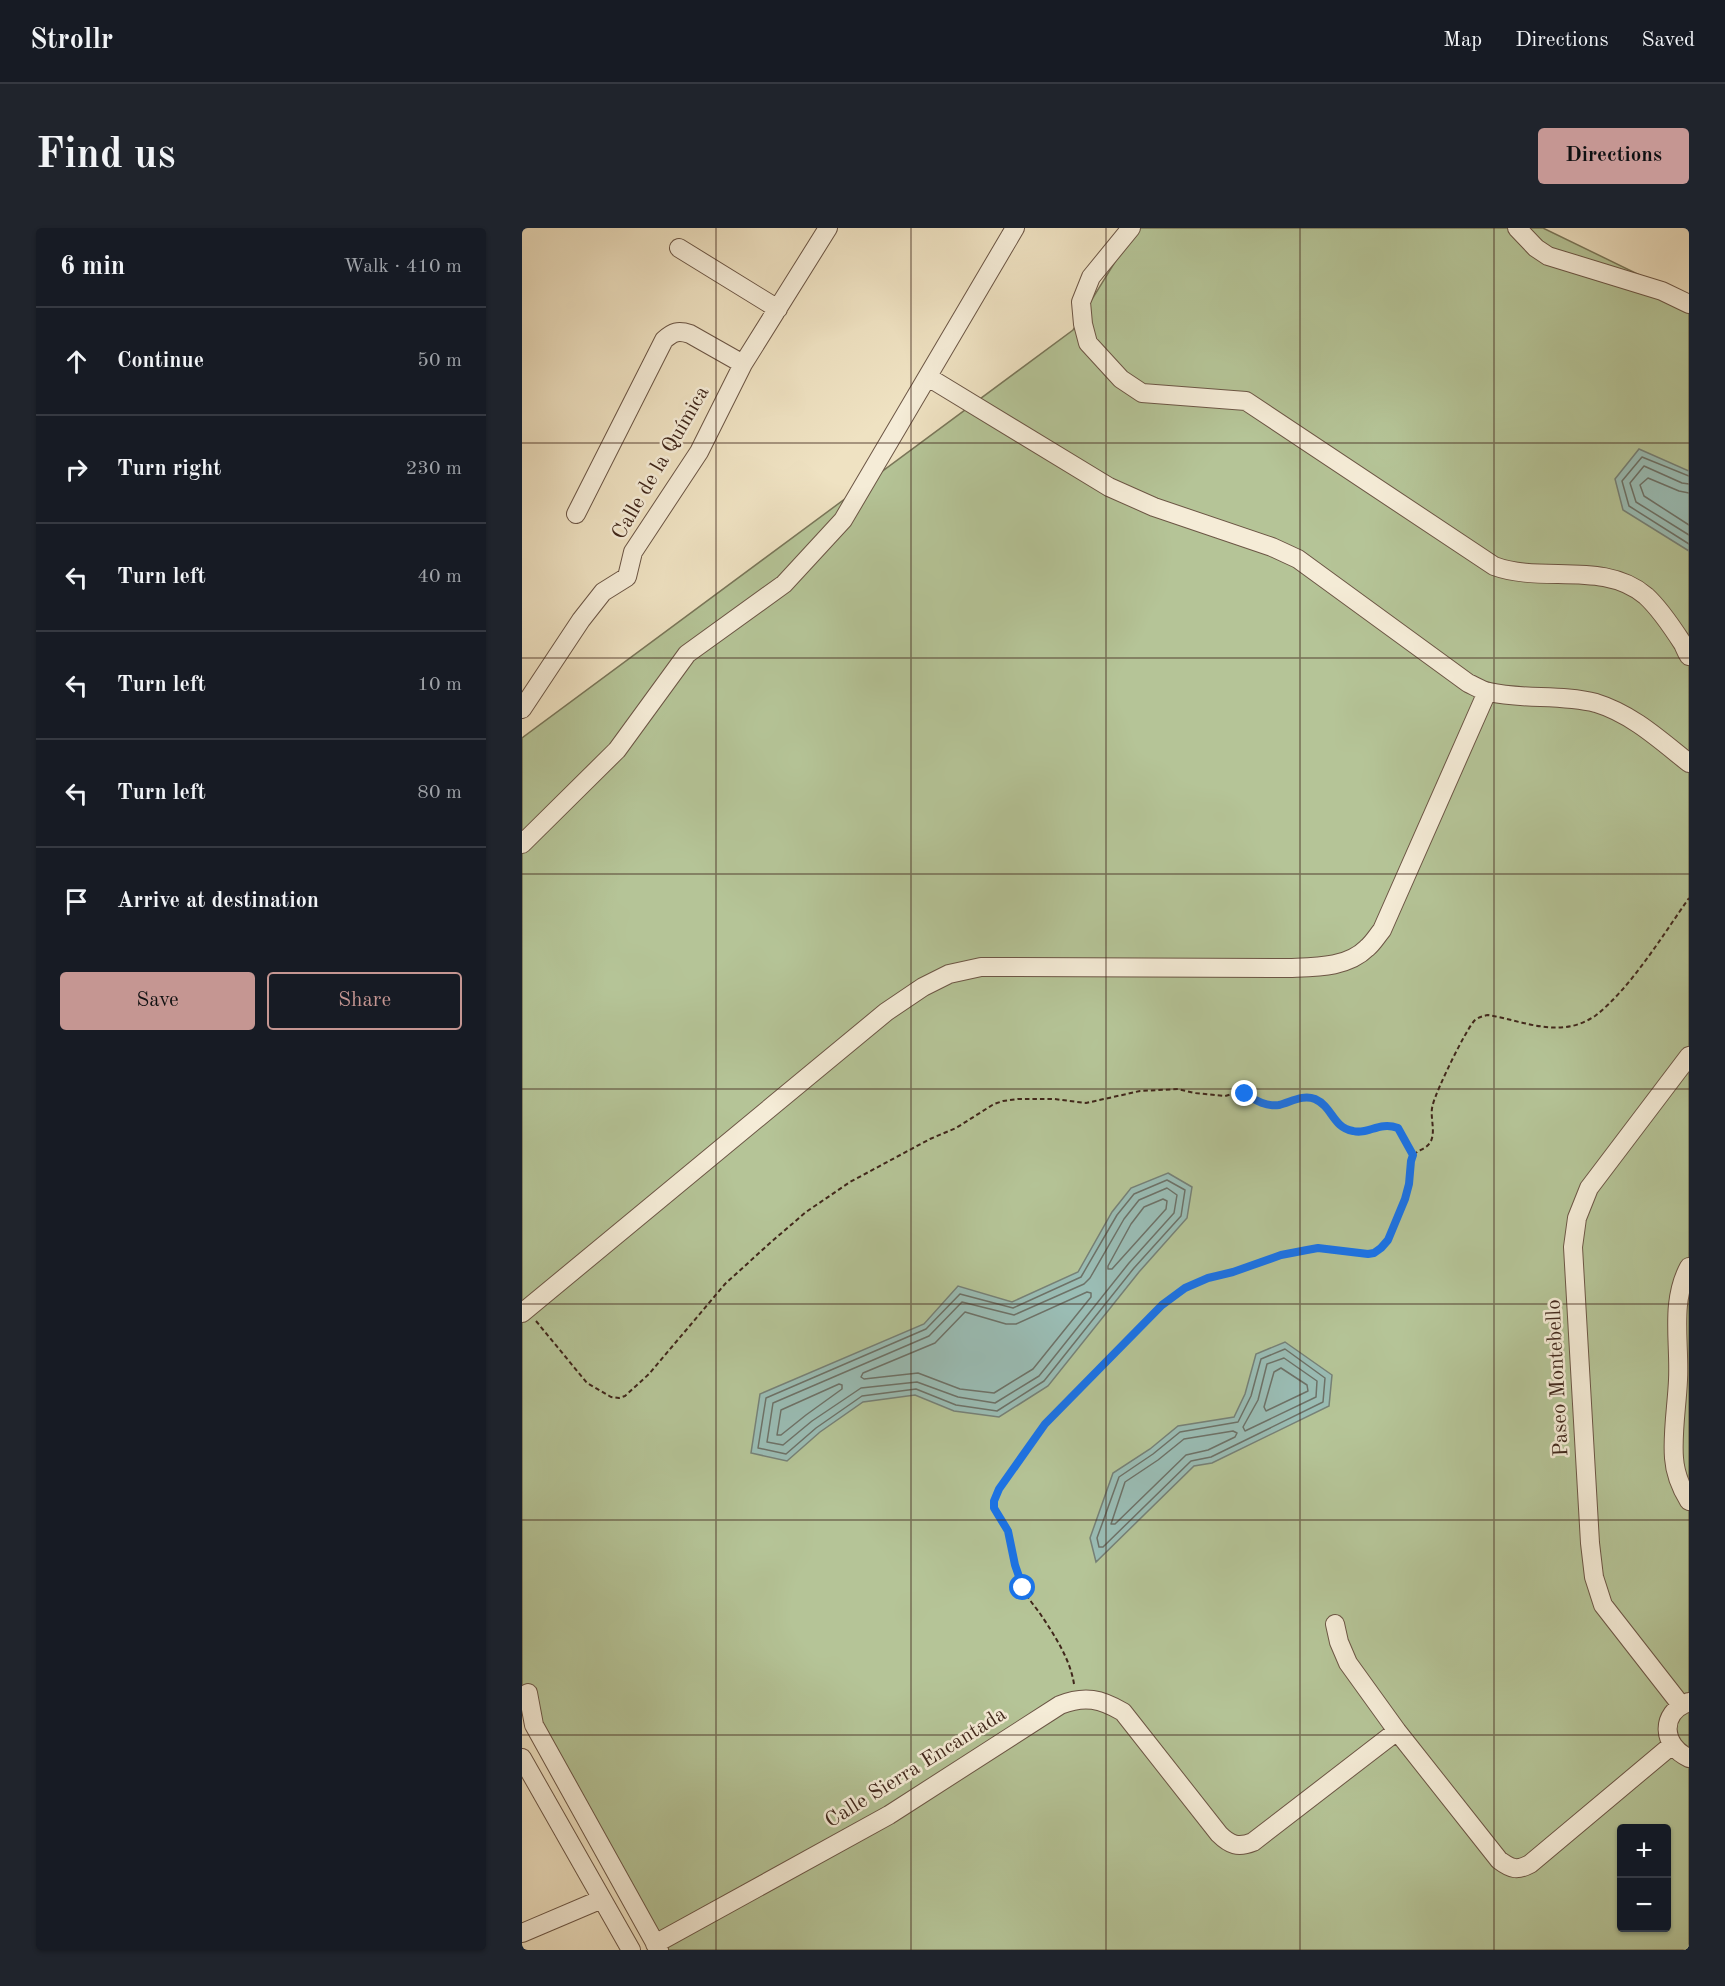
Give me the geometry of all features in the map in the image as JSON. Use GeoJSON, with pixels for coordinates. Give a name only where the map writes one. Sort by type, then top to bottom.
{"type":"FeatureCollection","features":[{"type":"Feature","properties":{"kind":"street","name":"Calle de la Química"},"geometry":{"type":"LineString","coordinates":[[522,709],[581,620],[603,592],[627,578],[633,552],[699,452],[743,364],[828,228]]}},
{"type":"Feature","properties":{"kind":"street"},"geometry":{"type":"LineString","coordinates":[[522,844],[616,750],[687,654],[784,584],[843,520],[1015,228]]}},
{"type":"Feature","properties":{"kind":"street"},"geometry":{"type":"LineString","coordinates":[[1131,228],[1091,277],[1081,302],[1083,324],[1089,343],[1121,379],[1142,393],[1246,401],[1494,566],[1522,572],[1613,578],[1629,584],[1648,598],[1684,645],[1689,656]]}},
{"type":"Feature","properties":{"kind":"street"},"geometry":{"type":"LineString","coordinates":[[1517,228],[1536,248],[1548,256],[1662,291],[1689,304]]}},
{"type":"Feature","properties":{"kind":"street"},"geometry":{"type":"LineString","coordinates":[[679,248],[778,309]]}},
{"type":"Feature","properties":{"kind":"street"},"geometry":{"type":"LineString","coordinates":[[576,514],[664,340],[671,333],[681,331],[690,334],[743,364]]}},
{"type":"Feature","properties":{"kind":"street"},"geometry":{"type":"LineString","coordinates":[[928,377],[1109,487],[1154,507],[1272,547],[1298,559],[1468,683],[1487,692],[1594,703],[1620,712],[1638,723],[1689,764]]}},
{"type":"Feature","properties":{"kind":"street"},"geometry":{"type":"LineString","coordinates":[[524,1312],[886,1012],[923,987],[949,974],[981,967],[1319,967],[1350,959],[1366,949],[1382,930],[1487,692]]}},
{"type":"Feature","properties":{"kind":"street","name":"Paseo Montebello"},"geometry":{"type":"LineString","coordinates":[[1685,1703],[1603,1605],[1594,1577],[1590,1543],[1573,1247],[1577,1218],[1589,1188],[1689,1056]]}},
{"type":"Feature","properties":{"kind":"street"},"geometry":{"type":"LineString","coordinates":[[1689,1267],[1680,1293],[1676,1315],[1678,1377],[1674,1457],[1677,1477],[1689,1501]]}},
{"type":"Feature","properties":{"kind":"street"},"geometry":{"type":"LineString","coordinates":[[1335,1624],[1339,1642],[1348,1663],[1397,1731],[1499,1860],[1516,1869],[1530,1864],[1672,1745]]}},
{"type":"Feature","properties":{"kind":"street","name":"Calle Sierra Encantada"},"geometry":{"type":"LineString","coordinates":[[528,1693],[534,1725],[657,1947],[889,1815],[1074,1699]]}},
{"type":"Feature","properties":{"kind":"street"},"geometry":{"type":"LineString","coordinates":[[1074,1699],[1091,1699],[1107,1703],[1123,1712],[1219,1834],[1227,1842],[1236,1846],[1253,1842],[1397,1731]]}},
{"type":"Feature","properties":{"kind":"street"},"geometry":{"type":"LineString","coordinates":[[1685,1703],[1673,1713],[1668,1723],[1668,1734],[1672,1745],[1680,1754],[1689,1758]]}},
{"type":"Feature","properties":{"kind":"street"},"geometry":{"type":"LineString","coordinates":[[522,1758],[631,1950]]}},
{"type":"Feature","properties":{"kind":"street"},"geometry":{"type":"LineString","coordinates":[[522,1933],[602,1899]]}},
{"type":"Feature","properties":{"kind":"path"},"geometry":{"type":"LineString","coordinates":[[1074,1699],[1074,1682],[1062,1650],[1019,1579],[1008,1531],[994,1508],[999,1489],[1045,1424],[1162,1305],[1185,1288],[1208,1278],[1281,1255],[1318,1248],[1368,1254],[1381,1248],[1388,1240],[1405,1199],[1413,1155],[1426,1148],[1431,1140],[1433,1134],[1432,1104],[1452,1060],[1474,1021],[1488,1015],[1549,1027],[1563,1027],[1573,1026],[1593,1017],[1636,971],[1689,898]]}},
{"type":"Feature","properties":{"kind":"path"},"geometry":{"type":"LineString","coordinates":[[524,1312],[587,1383],[611,1397],[625,1396],[649,1374],[725,1284],[806,1212],[850,1182],[930,1139],[956,1128],[994,1104],[1004,1101],[1054,1099],[1086,1103],[1140,1091],[1178,1089],[1225,1096],[1239,1092],[1268,1105],[1278,1105],[1299,1098],[1312,1098],[1324,1106],[1337,1124],[1344,1129],[1357,1132],[1384,1125],[1398,1128],[1413,1155]]}},
{"type":"Feature","properties":{"kind":"green space"},"geometry":{"type":"Polygon","coordinates":[[[1136,228],[1543,228],[1689,299],[1689,1950],[657,1950],[522,1706],[522,738],[1073,330],[1136,228]]]}},
{"type":"Feature","properties":{"kind":"water"},"geometry":{"type":"Polygon","coordinates":[[[1639,449],[1689,471],[1689,551],[1623,510],[1615,479],[1639,449]]]}},
{"type":"Feature","properties":{"kind":"water"},"geometry":{"type":"Polygon","coordinates":[[[1168,1173],[1192,1187],[1187,1218],[1139,1272],[1048,1386],[999,1417],[954,1411],[915,1395],[863,1402],[820,1432],[787,1461],[751,1453],[760,1394],[924,1324],[958,1286],[1012,1302],[1078,1272],[1112,1212],[1131,1188],[1168,1173]]]}},
{"type":"Feature","properties":{"kind":"water"},"geometry":{"type":"Polygon","coordinates":[[[1285,1342],[1332,1375],[1329,1406],[1212,1463],[1194,1466],[1096,1562],[1090,1538],[1113,1473],[1150,1449],[1178,1426],[1234,1417],[1245,1394],[1256,1354],[1285,1342]]]}},
{"type":"Feature","properties":{"kind":"route"},"geometry":{"type":"LineString","coordinates":[[1023,1588],[1015,1565],[1011,1539],[994,1508],[999,1489],[1045,1424],[1162,1305],[1185,1288],[1208,1278],[1281,1255],[1318,1248],[1374,1253],[1388,1240],[1405,1199],[1413,1155],[1398,1128],[1384,1125],[1357,1132],[1344,1129],[1337,1124],[1318,1100],[1299,1098],[1278,1105],[1268,1105],[1245,1094]]}}]}
